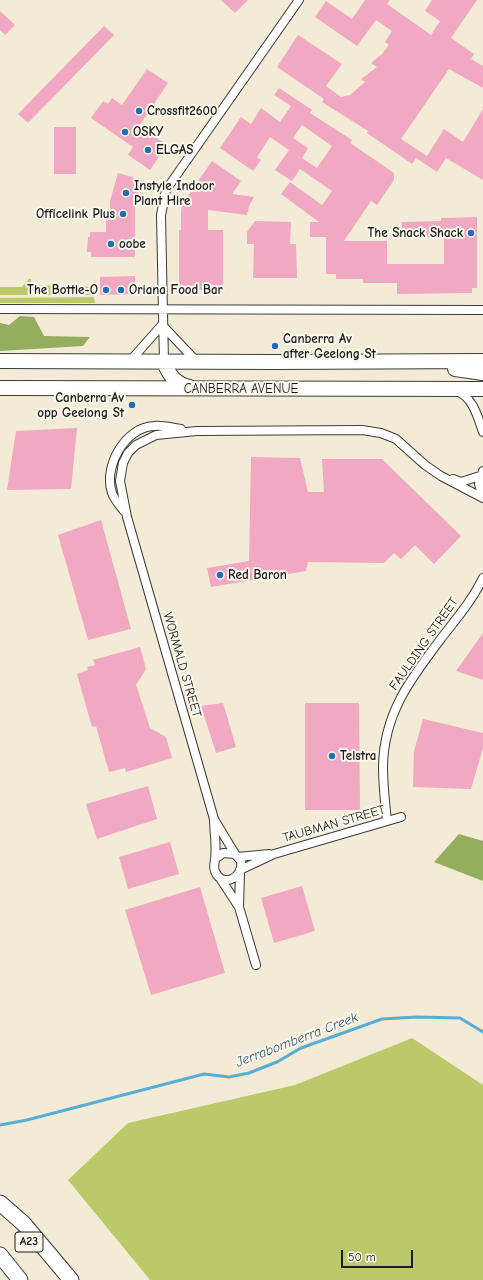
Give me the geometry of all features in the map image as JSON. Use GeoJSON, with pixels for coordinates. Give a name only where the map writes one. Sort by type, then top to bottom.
{"type":"FeatureCollection","features":[{"type":"Feature","properties":{"kind":"highway","name":"CANBERRA AVENUE"},"geometry":{"type":"LineString","coordinates":[[0,361],[483,361]]}},
{"type":"Feature","properties":{"kind":"highway"},"geometry":{"type":"LineString","coordinates":[[402,361],[483,373]]}},
{"type":"Feature","properties":{"kind":"highway"},"geometry":{"type":"LineString","coordinates":[[136,388],[150,383],[158,375],[164,362]]}},
{"type":"Feature","properties":{"kind":"highway"},"geometry":{"type":"LineString","coordinates":[[164,362],[169,375],[177,382],[182,385],[199,389]]}},
{"type":"Feature","properties":{"kind":"highway","name":"CANBERRA AVENUE"},"geometry":{"type":"LineString","coordinates":[[0,388],[483,389]]}},
{"type":"Feature","properties":{"kind":"highway"},"geometry":{"type":"LineString","coordinates":[[0,1203],[24,1224],[71,1280]]}},
{"type":"Feature","properties":{"kind":"highway","name":"A23"},"geometry":{"type":"LineString","coordinates":[[0,1203],[58,1280]]}},
{"type":"Feature","properties":{"kind":"highway","name":"A23"},"geometry":{"type":"LineString","coordinates":[[0,1255],[20,1280]]}},
{"type":"Feature","properties":{"kind":"street"},"geometry":{"type":"LineString","coordinates":[[164,362],[162,325],[161,215],[166,190],[299,0]]}},
{"type":"Feature","properties":{"kind":"street"},"geometry":{"type":"LineString","coordinates":[[0,309],[483,310]]}},
{"type":"Feature","properties":{"kind":"street"},"geometry":{"type":"LineString","coordinates":[[130,361],[162,325]]}},
{"type":"Feature","properties":{"kind":"street","name":"CANBERRA AVENUE"},"geometry":{"type":"LineString","coordinates":[[162,325],[197,362]]}},
{"type":"Feature","properties":{"kind":"street"},"geometry":{"type":"LineString","coordinates":[[436,389],[458,391],[468,399],[473,406],[483,432]]}},
{"type":"Feature","properties":{"kind":"street","name":"WORMALD STREET"},"geometry":{"type":"LineString","coordinates":[[239,906],[214,870],[214,819],[127,517],[120,481],[123,463],[128,453],[136,445],[156,434],[197,431],[362,430],[381,433],[396,439],[425,465],[441,476],[483,497]]}},
{"type":"Feature","properties":{"kind":"street"},"geometry":{"type":"LineString","coordinates":[[481,474],[479,484],[483,497]]}},
{"type":"Feature","properties":{"kind":"street","name":"WORMALD STREET"},"geometry":{"type":"LineString","coordinates":[[441,476],[461,482],[481,474]]}},
{"type":"Feature","properties":{"kind":"street","name":"FAULDING STREET"},"geometry":{"type":"LineString","coordinates":[[387,821],[383,768],[387,731],[392,714],[405,690],[483,580]]}},
{"type":"Feature","properties":{"kind":"street","name":"TAUBMAN STREET"},"geometry":{"type":"LineString","coordinates":[[240,872],[274,854],[401,817]]}},
{"type":"Feature","properties":{"kind":"street","name":"WORMALD STREET"},"geometry":{"type":"LineString","coordinates":[[214,819],[242,866],[240,872],[239,906],[256,966]]}},
{"type":"Feature","properties":{"kind":"street"},"geometry":{"type":"LineString","coordinates":[[215,859],[223,853],[236,855]]}},
{"type":"Feature","properties":{"kind":"street","name":"TAUBMAN STREET"},"geometry":{"type":"LineString","coordinates":[[236,855],[274,854]]}},
{"type":"Feature","properties":{"kind":"street"},"geometry":{"type":"LineString","coordinates":[[220,878],[233,879],[240,872]]}},
{"type":"Feature","properties":{"kind":"green space"},"geometry":{"type":"Polygon","coordinates":[[[29,279],[31,279],[31,285],[95,287],[95,295],[0,295],[0,287],[22,287],[29,279]]]}},
{"type":"Feature","properties":{"kind":"green space"},"geometry":{"type":"Polygon","coordinates":[[[94,297],[95,303],[0,303],[0,298],[94,297]]]}},
{"type":"Feature","properties":{"kind":"green space"},"geometry":{"type":"Polygon","coordinates":[[[20,316],[34,317],[44,336],[90,337],[83,346],[0,351],[0,323],[9,325],[20,316]]]}},
{"type":"Feature","properties":{"kind":"green space"},"geometry":{"type":"Polygon","coordinates":[[[459,834],[483,841],[483,881],[434,862],[459,834]]]}},
{"type":"Feature","properties":{"kind":"green space"},"geometry":{"type":"Polygon","coordinates":[[[412,1038],[483,1085],[483,1280],[150,1280],[68,1180],[128,1123],[295,1085],[412,1038]]]}},
{"type":"Feature","properties":{"kind":"building"},"geometry":{"type":"Polygon","coordinates":[[[221,0],[248,0],[235,13],[221,0]]]}},
{"type":"Feature","properties":{"kind":"building"},"geometry":{"type":"Polygon","coordinates":[[[365,0],[390,0],[387,4],[431,35],[440,21],[425,11],[432,0],[477,0],[451,38],[474,54],[471,59],[483,66],[483,88],[449,69],[401,139],[427,156],[444,129],[463,142],[483,109],[483,180],[446,158],[437,172],[416,158],[412,164],[367,133],[368,131],[322,102],[324,99],[277,67],[298,35],[342,64],[326,86],[341,97],[350,95],[365,82],[361,79],[377,67],[371,63],[382,54],[389,45],[385,42],[392,31],[376,20],[357,46],[315,17],[326,1],[352,19],[365,0]]]}},
{"type":"Feature","properties":{"kind":"building"},"geometry":{"type":"Polygon","coordinates":[[[0,11],[15,25],[5,35],[0,30],[0,11]]]}},
{"type":"Feature","properties":{"kind":"building"},"geometry":{"type":"Polygon","coordinates":[[[104,26],[114,35],[28,123],[18,114],[104,26]]]}},
{"type":"Feature","properties":{"kind":"building"},"geometry":{"type":"Polygon","coordinates":[[[147,69],[168,83],[139,126],[167,145],[150,170],[128,155],[133,147],[91,118],[103,101],[108,104],[112,98],[122,105],[147,69]]]}},
{"type":"Feature","properties":{"kind":"building"},"geometry":{"type":"Polygon","coordinates":[[[279,88],[312,110],[310,113],[352,140],[350,143],[394,173],[394,180],[377,205],[371,201],[344,241],[387,241],[387,264],[444,264],[444,237],[402,237],[402,222],[441,221],[441,218],[477,217],[477,288],[472,288],[472,293],[397,294],[397,283],[363,283],[363,279],[336,279],[336,274],[326,274],[326,237],[310,237],[310,222],[319,222],[281,194],[290,182],[322,205],[332,191],[300,169],[292,181],[275,170],[289,150],[270,137],[257,157],[261,160],[253,171],[220,148],[241,117],[251,124],[261,108],[280,122],[291,106],[274,95],[279,88]],[[302,125],[293,138],[308,148],[302,158],[317,168],[332,146],[302,125]]]}},
{"type":"Feature","properties":{"kind":"building"},"geometry":{"type":"Polygon","coordinates":[[[54,127],[76,127],[76,174],[54,174],[54,127]]]}},
{"type":"Feature","properties":{"kind":"building"},"geometry":{"type":"Polygon","coordinates":[[[212,161],[241,181],[232,194],[254,197],[249,206],[247,215],[208,210],[208,230],[223,230],[223,290],[179,290],[179,230],[181,230],[181,210],[183,203],[212,161]]]}},
{"type":"Feature","properties":{"kind":"building"},"geometry":{"type":"Polygon","coordinates":[[[118,173],[142,180],[135,206],[135,257],[91,257],[91,252],[87,252],[88,237],[90,237],[90,232],[106,232],[106,220],[110,220],[110,201],[118,173]]]}},
{"type":"Feature","properties":{"kind":"building"},"geometry":{"type":"Polygon","coordinates":[[[255,221],[291,222],[290,244],[296,244],[297,278],[253,278],[254,244],[247,244],[247,232],[255,221]]]}},
{"type":"Feature","properties":{"kind":"building"},"geometry":{"type":"Polygon","coordinates":[[[135,276],[135,289],[132,294],[100,295],[100,277],[135,276]]]}},
{"type":"Feature","properties":{"kind":"building"},"geometry":{"type":"Polygon","coordinates":[[[77,428],[71,489],[7,490],[16,431],[77,428]]]}},
{"type":"Feature","properties":{"kind":"building"},"geometry":{"type":"Polygon","coordinates":[[[251,457],[300,458],[308,492],[324,492],[322,459],[382,459],[461,536],[434,564],[415,545],[401,559],[394,553],[384,563],[308,562],[306,571],[211,587],[207,568],[249,561],[251,457]]]}},
{"type":"Feature","properties":{"kind":"building"},"geometry":{"type":"Polygon","coordinates":[[[101,520],[131,629],[88,640],[58,535],[101,520]]]}},
{"type":"Feature","properties":{"kind":"building"},"geometry":{"type":"Polygon","coordinates":[[[483,633],[483,680],[456,671],[483,633]]]}},
{"type":"Feature","properties":{"kind":"building"},"geometry":{"type":"Polygon","coordinates":[[[140,647],[146,669],[136,685],[150,728],[166,737],[172,758],[126,772],[125,768],[109,772],[96,726],[92,727],[77,674],[88,670],[87,667],[95,665],[93,660],[140,647]]]}},
{"type":"Feature","properties":{"kind":"building"},"geometry":{"type":"Polygon","coordinates":[[[223,703],[236,747],[216,753],[201,706],[223,703]]]}},
{"type":"Feature","properties":{"kind":"building","name":"Telstra"},"geometry":{"type":"Polygon","coordinates":[[[305,703],[359,703],[360,810],[305,810],[305,703]]]}},
{"type":"Feature","properties":{"kind":"building"},"geometry":{"type":"Polygon","coordinates":[[[423,719],[483,733],[483,748],[471,789],[413,787],[414,751],[423,719]]]}},
{"type":"Feature","properties":{"kind":"building"},"geometry":{"type":"Polygon","coordinates":[[[148,786],[157,819],[97,839],[86,804],[148,786]]]}},
{"type":"Feature","properties":{"kind":"building"},"geometry":{"type":"Polygon","coordinates":[[[170,842],[179,874],[128,889],[119,857],[170,842]]]}},
{"type":"Feature","properties":{"kind":"building"},"geometry":{"type":"Polygon","coordinates":[[[302,886],[315,931],[274,943],[261,898],[302,886]]]}},
{"type":"Feature","properties":{"kind":"building"},"geometry":{"type":"Polygon","coordinates":[[[200,887],[225,973],[151,995],[125,910],[200,887]]]}},
{"type":"Feature","properties":{"kind":"waterway","name":"Jerrabomberra Creek"},"geometry":{"type":"LineString","coordinates":[[0,1125],[27,1120],[204,1074],[229,1077],[249,1073],[277,1062],[301,1048],[382,1019],[417,1017],[460,1018],[483,1032]]}},
{"type":"Feature","properties":{"kind":"place","name":"Crossfit2600"},"geometry":{"type":"Point","coordinates":[139,111]}},
{"type":"Feature","properties":{"kind":"place","name":"OSKY"},"geometry":{"type":"Point","coordinates":[125,132]}},
{"type":"Feature","properties":{"kind":"place","name":"ELGAS"},"geometry":{"type":"Point","coordinates":[148,150]}},
{"type":"Feature","properties":{"kind":"place","name":"Instyle Indoor Plant Hire"},"geometry":{"type":"Point","coordinates":[126,193]}},
{"type":"Feature","properties":{"kind":"place","name":"Officelink Plus"},"geometry":{"type":"Point","coordinates":[123,214]}},
{"type":"Feature","properties":{"kind":"place","name":"The Snack Shack"},"geometry":{"type":"Point","coordinates":[471,233]}},
{"type":"Feature","properties":{"kind":"place","name":"oobe"},"geometry":{"type":"Point","coordinates":[111,244]}},
{"type":"Feature","properties":{"kind":"place","name":"The Bottle-O"},"geometry":{"type":"Point","coordinates":[106,290]}},
{"type":"Feature","properties":{"kind":"place","name":"Oriana Food Bar"},"geometry":{"type":"Point","coordinates":[121,290]}},
{"type":"Feature","properties":{"kind":"place","name":"Canberra Av after Geelong St"},"geometry":{"type":"Point","coordinates":[275,346]}},
{"type":"Feature","properties":{"kind":"place","name":"Canberra Av opp Geelong St"},"geometry":{"type":"Point","coordinates":[132,405]}},
{"type":"Feature","properties":{"kind":"place","name":"Red Baron"},"geometry":{"type":"Point","coordinates":[220,575]}},
{"type":"Feature","properties":{"kind":"place","name":"Telstra"},"geometry":{"type":"Point","coordinates":[332,756]}}]}
